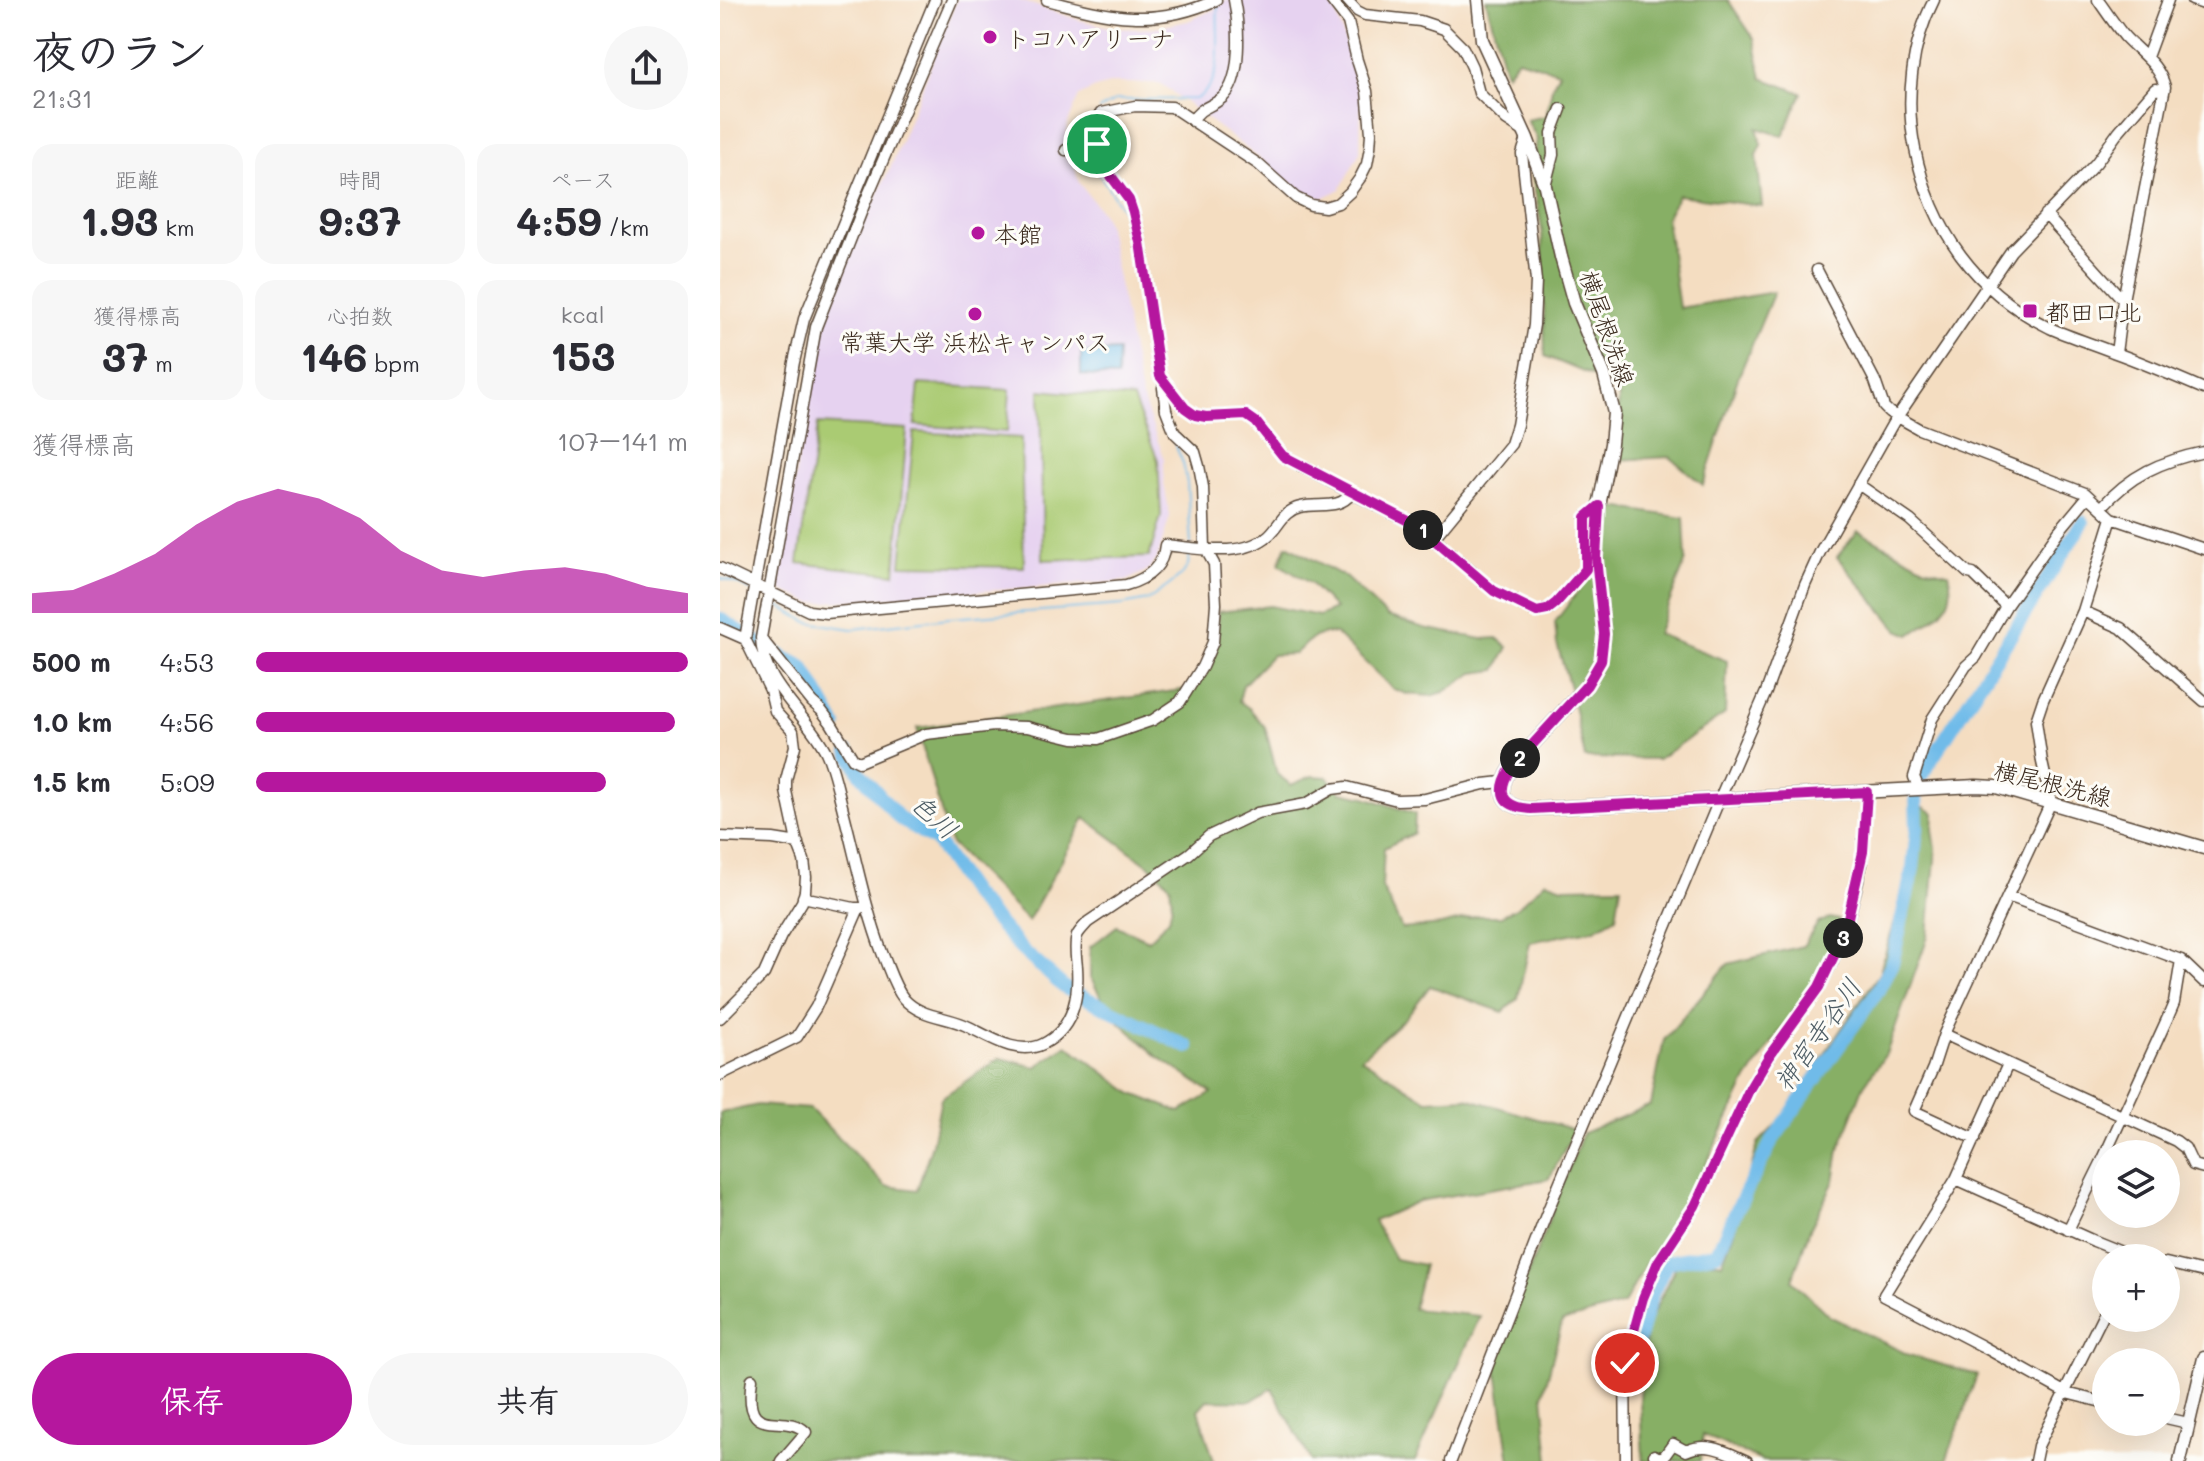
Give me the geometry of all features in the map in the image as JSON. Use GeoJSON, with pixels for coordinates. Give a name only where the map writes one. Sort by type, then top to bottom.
{"type":"FeatureCollection","features":[{"type":"Feature","properties":{"kind":"main road","name":"横尾根洗線"},"geometry":{"type":"LineString","coordinates":[[1478,0],[1482,40],[1545,186],[1574,303],[1604,374],[1614,413],[1599,506],[1596,558],[1604,634],[1601,661],[1587,685],[1511,768],[1502,782],[1507,801],[1516,808],[1531,809],[1996,787],[2204,848]]}},
{"type":"Feature","properties":{"kind":"main road"},"geometry":{"type":"LineString","coordinates":[[2180,1461],[2202,1378],[2204,1358]]}},
{"type":"Feature","properties":{"kind":"street"},"geometry":{"type":"LineString","coordinates":[[720,1018],[764,974],[781,936],[802,902],[806,877],[786,791],[795,746],[793,731],[775,711],[770,690],[745,639],[794,362],[804,319],[935,0]]}},
{"type":"Feature","properties":{"kind":"street"},"geometry":{"type":"LineString","coordinates":[[952,0],[816,327],[761,638],[761,653],[768,669],[827,753],[861,878],[863,907],[904,999],[921,1012],[955,1020],[993,1041],[1019,1047],[1039,1046],[1061,1032],[1076,1001],[1075,945],[1078,934],[1088,922],[1189,854],[1209,836],[1257,813],[1306,804],[1332,789],[1347,787],[1397,800],[1425,799],[1502,782]]}},
{"type":"Feature","properties":{"kind":"street"},"geometry":{"type":"LineString","coordinates":[[1049,0],[1089,12],[1131,18],[1162,16],[1216,0]]}},
{"type":"Feature","properties":{"kind":"street"},"geometry":{"type":"LineString","coordinates":[[1192,121],[1200,110],[1225,96],[1235,79],[1237,42],[1234,0]]}},
{"type":"Feature","properties":{"kind":"street"},"geometry":{"type":"LineString","coordinates":[[1331,0],[1348,22],[1367,91],[1371,133],[1370,148],[1360,178],[1338,203],[1325,207],[1296,198],[1258,164],[1172,107],[1120,108],[1101,113],[1096,119],[1095,144],[1105,168],[1129,200],[1133,212],[1160,376],[1185,408],[1195,415],[1246,415],[1256,422],[1283,456],[1418,526],[1494,591],[1537,612],[1547,610],[1586,569],[1586,517],[1599,506]]}},
{"type":"Feature","properties":{"kind":"street"},"geometry":{"type":"LineString","coordinates":[[1347,0],[1365,15],[1420,21],[1444,29],[1463,48],[1479,93],[1525,135],[1522,154],[1536,281],[1534,325],[1517,425],[1511,444],[1434,538]]}},
{"type":"Feature","properties":{"kind":"street"},"geometry":{"type":"LineString","coordinates":[[1934,0],[1920,35],[1910,102],[1912,134],[1919,167],[1928,198],[1944,231],[1964,259],[2012,305],[2051,328],[2204,389]]}},
{"type":"Feature","properties":{"kind":"street"},"geometry":{"type":"LineString","coordinates":[[2098,0],[2128,39],[2162,75],[2165,87],[2123,300],[2116,353]]}},
{"type":"Feature","properties":{"kind":"street"},"geometry":{"type":"LineString","coordinates":[[2147,57],[2168,0]]}},
{"type":"Feature","properties":{"kind":"street"},"geometry":{"type":"LineString","coordinates":[[2192,0],[2204,4]]}},
{"type":"Feature","properties":{"kind":"street"},"geometry":{"type":"LineString","coordinates":[[1451,1461],[1546,1215],[1766,692],[1820,552],[1897,418],[2017,244],[2096,163],[2155,89],[2164,90]]}},
{"type":"Feature","properties":{"kind":"street"},"geometry":{"type":"LineString","coordinates":[[1545,186],[1553,155],[1552,133],[1561,109]]}},
{"type":"Feature","properties":{"kind":"street"},"geometry":{"type":"LineString","coordinates":[[1066,150],[1095,144]]}},
{"type":"Feature","properties":{"kind":"street"},"geometry":{"type":"LineString","coordinates":[[2045,214],[2123,300]]}},
{"type":"Feature","properties":{"kind":"street"},"geometry":{"type":"LineString","coordinates":[[1817,270],[1875,381],[1884,407],[1897,418],[2085,493],[2112,518],[2204,549]]}},
{"type":"Feature","properties":{"kind":"street"},"geometry":{"type":"LineString","coordinates":[[761,638],[821,710],[847,752],[859,762],[926,734],[994,726],[1027,727],[1073,738],[1098,739],[1153,720],[1172,709],[1187,693],[1213,642],[1216,604],[1214,564],[1199,548],[1203,487],[1199,466],[1195,452],[1175,433],[1166,410],[1164,383]]}},
{"type":"Feature","properties":{"kind":"street"},"geometry":{"type":"LineString","coordinates":[[2101,508],[2117,490],[2139,475],[2169,461],[2204,452]]}},
{"type":"Feature","properties":{"kind":"street"},"geometry":{"type":"LineString","coordinates":[[1858,484],[1910,520],[2006,606]]}},
{"type":"Feature","properties":{"kind":"street"},"geometry":{"type":"LineString","coordinates":[[720,568],[809,611],[826,613],[1126,585],[1140,581],[1151,573],[1164,556],[1165,545],[1220,550],[1240,547],[1270,535],[1290,510],[1340,503],[1352,493]]}},
{"type":"Feature","properties":{"kind":"street"},"geometry":{"type":"LineString","coordinates":[[1919,789],[1914,777],[1932,719],[1966,666],[1976,657],[2006,606],[2058,532],[2088,496]]}},
{"type":"Feature","properties":{"kind":"street"},"geometry":{"type":"LineString","coordinates":[[1975,1139],[1914,1111],[1944,1034],[2051,802],[2036,721],[2083,611],[2112,518]]}},
{"type":"Feature","properties":{"kind":"street"},"geometry":{"type":"LineString","coordinates":[[2083,611],[2121,628],[2204,701]]}},
{"type":"Feature","properties":{"kind":"street"},"geometry":{"type":"LineString","coordinates":[[720,628],[745,639]]}},
{"type":"Feature","properties":{"kind":"street"},"geometry":{"type":"LineString","coordinates":[[1626,1461],[1625,1363],[1643,1298],[1658,1262],[1695,1206],[1750,1088],[1819,987],[1844,935],[1863,852],[1867,792]]}},
{"type":"Feature","properties":{"kind":"street"},"geometry":{"type":"LineString","coordinates":[[720,837],[798,843]]}},
{"type":"Feature","properties":{"kind":"street"},"geometry":{"type":"LineString","coordinates":[[2008,896],[2181,960],[2204,982]]}},
{"type":"Feature","properties":{"kind":"street"},"geometry":{"type":"LineString","coordinates":[[803,897],[854,908],[863,907]]}},
{"type":"Feature","properties":{"kind":"street"},"geometry":{"type":"LineString","coordinates":[[720,1075],[797,1037],[816,1007],[863,907]]}},
{"type":"Feature","properties":{"kind":"street"},"geometry":{"type":"LineString","coordinates":[[2068,1230],[2174,1003],[2181,960]]}},
{"type":"Feature","properties":{"kind":"street"},"geometry":{"type":"LineString","coordinates":[[1944,1034],[2176,1141],[2185,1148],[2193,1165],[2204,1168]]}},
{"type":"Feature","properties":{"kind":"street"},"geometry":{"type":"LineString","coordinates":[[2008,1064],[1956,1179],[1884,1295],[2066,1393],[2092,1400]]}},
{"type":"Feature","properties":{"kind":"street"},"geometry":{"type":"LineString","coordinates":[[1956,1179],[2102,1244]]}},
{"type":"Feature","properties":{"kind":"street"},"geometry":{"type":"LineString","coordinates":[[2180,1266],[2204,1272]]}},
{"type":"Feature","properties":{"kind":"street"},"geometry":{"type":"LineString","coordinates":[[2035,1461],[2038,1446],[2095,1332]]}},
{"type":"Feature","properties":{"kind":"street"},"geometry":{"type":"LineString","coordinates":[[752,1379],[750,1406],[755,1416],[768,1423],[798,1426],[806,1432],[781,1461]]}},
{"type":"Feature","properties":{"kind":"street"},"geometry":{"type":"LineString","coordinates":[[2180,1421],[2188,1423]]}},
{"type":"Feature","properties":{"kind":"street"},"geometry":{"type":"LineString","coordinates":[[1654,1455],[1663,1457],[1673,1444],[1686,1451],[1712,1447],[1747,1461]]}},
{"type":"Feature","properties":{"kind":"shaded area","name":"常葉大学 浜松キャンパス"},"geometry":{"type":"Polygon","coordinates":[[[957,0],[1019,0],[1079,20],[1113,28],[1135,29],[1188,21],[1213,10],[1226,0],[1329,0],[1333,4],[1361,90],[1360,152],[1340,189],[1323,198],[1299,193],[1262,160],[1160,83],[1113,83],[1079,96],[1068,123],[1065,146],[1058,153],[1073,162],[1079,183],[1107,223],[1141,395],[1164,458],[1164,484],[1170,516],[1157,559],[1148,570],[1126,581],[812,603],[778,588],[820,329],[830,298],[892,164],[957,0]]]}},
{"type":"Feature","properties":{"kind":"green space"},"geometry":{"type":"Polygon","coordinates":[[[1486,0],[1728,0],[1754,39],[1762,78],[1802,93],[1783,136],[1757,128],[1762,145],[1757,155],[1762,206],[1678,195],[1666,218],[1679,308],[1774,292],[1738,378],[1703,485],[1670,457],[1617,460],[1619,387],[1545,356],[1542,229],[1532,174],[1537,139],[1527,120],[1546,116],[1559,72],[1518,59],[1506,74],[1486,0]]]}},
{"type":"Feature","properties":{"kind":"green space"},"geometry":{"type":"Polygon","coordinates":[[[919,384],[1010,390],[1007,432],[915,425],[919,384]]]}},
{"type":"Feature","properties":{"kind":"green space"},"geometry":{"type":"Polygon","coordinates":[[[1040,390],[1133,399],[1158,460],[1161,516],[1149,557],[1043,560],[1040,390]]]}},
{"type":"Feature","properties":{"kind":"green space"},"geometry":{"type":"Polygon","coordinates":[[[818,424],[907,429],[895,574],[798,563],[818,424]]]}},
{"type":"Feature","properties":{"kind":"green space"},"geometry":{"type":"Polygon","coordinates":[[[914,432],[1021,438],[1024,567],[901,565],[914,432]]]}},
{"type":"Feature","properties":{"kind":"green space"},"geometry":{"type":"Polygon","coordinates":[[[1608,506],[1684,518],[1686,560],[1657,634],[1727,661],[1725,714],[1658,759],[1585,758],[1557,644],[1555,622],[1604,557],[1608,506]]]}},
{"type":"Feature","properties":{"kind":"green space"},"geometry":{"type":"Polygon","coordinates":[[[1858,531],[1924,567],[1948,573],[1951,585],[1947,604],[1910,635],[1898,630],[1837,557],[1858,531]]]}},
{"type":"Feature","properties":{"kind":"green space"},"geometry":{"type":"Polygon","coordinates":[[[1287,545],[1345,577],[1387,616],[1424,628],[1482,639],[1497,638],[1508,647],[1496,670],[1474,673],[1444,692],[1431,696],[1393,689],[1336,634],[1323,634],[1309,641],[1295,654],[1272,655],[1243,685],[1239,701],[1265,727],[1277,774],[1291,785],[1312,776],[1327,777],[1341,792],[1415,814],[1414,833],[1384,848],[1382,887],[1402,929],[1441,925],[1478,916],[1501,916],[1519,906],[1546,881],[1563,887],[1621,886],[1616,917],[1595,929],[1530,942],[1518,998],[1503,1012],[1430,986],[1406,1017],[1361,1058],[1427,1100],[1467,1098],[1575,1130],[1549,1179],[1418,1201],[1374,1221],[1395,1259],[1424,1265],[1413,1309],[1480,1316],[1415,1461],[1311,1461],[1272,1388],[1251,1401],[1207,1400],[1198,1410],[1214,1461],[720,1461],[720,1113],[758,1105],[810,1109],[886,1186],[917,1190],[932,1144],[941,1098],[1000,1058],[1036,1067],[1067,1045],[1133,1094],[1180,1112],[1212,1093],[1157,1056],[1110,1013],[1090,977],[1090,947],[1117,926],[1148,940],[1169,919],[1172,904],[1170,885],[1150,866],[1085,818],[1028,921],[950,843],[917,728],[1195,688],[1213,652],[1218,612],[1270,606],[1319,616],[1335,609],[1311,584],[1279,564],[1287,545]]]}},
{"type":"Feature","properties":{"kind":"green space"},"geometry":{"type":"Polygon","coordinates":[[[1922,806],[1934,813],[1936,849],[1928,936],[1886,1054],[1864,1085],[1839,1150],[1834,1181],[1810,1229],[1792,1280],[1829,1316],[1909,1355],[1977,1375],[1946,1461],[1762,1461],[1703,1435],[1700,1461],[1643,1461],[1640,1400],[1647,1326],[1681,1255],[1722,1263],[1734,1232],[1758,1143],[1789,1112],[1879,974],[1903,895],[1922,806]]]}},
{"type":"Feature","properties":{"kind":"green space"},"geometry":{"type":"Polygon","coordinates":[[[1830,918],[1839,920],[1837,944],[1814,986],[1747,1080],[1690,1202],[1645,1265],[1624,1304],[1562,1322],[1543,1395],[1549,1461],[1510,1461],[1495,1358],[1583,1133],[1651,1105],[1664,1040],[1728,964],[1803,946],[1818,923],[1830,918]]]}},
{"type":"Feature","properties":{"kind":"water"},"geometry":{"type":"Polygon","coordinates":[[[1118,351],[1117,377],[1081,375],[1081,353],[1118,351]]]}},
{"type":"Feature","properties":{"kind":"waterway"},"geometry":{"type":"LineString","coordinates":[[1100,109],[1116,100],[1196,99],[1206,91],[1213,81],[1218,57],[1218,5]]}},
{"type":"Feature","properties":{"kind":"waterway"},"geometry":{"type":"LineString","coordinates":[[1090,129],[1090,142]]}},
{"type":"Feature","properties":{"kind":"waterway"},"geometry":{"type":"LineString","coordinates":[[1092,148],[1098,172],[1123,210],[1133,242],[1158,404],[1183,463],[1187,483],[1191,544]]}},
{"type":"Feature","properties":{"kind":"waterway","name":"神宮寺谷川"},"geometry":{"type":"LineString","coordinates":[[1622,1369],[1634,1354],[1651,1296],[1667,1262],[1717,1253],[1772,1141],[1877,992],[1892,963],[1913,868],[1918,781],[2083,522]]}},
{"type":"Feature","properties":{"kind":"waterway"},"geometry":{"type":"LineString","coordinates":[[770,601],[808,622],[853,629],[949,618],[1122,605],[1148,600],[1182,575],[1188,565],[1190,551]]}},
{"type":"Feature","properties":{"kind":"waterway"},"geometry":{"type":"LineString","coordinates":[[720,578],[751,590]]}},
{"type":"Feature","properties":{"kind":"waterway","name":"色川"},"geometry":{"type":"LineString","coordinates":[[720,619],[803,667],[836,726]]}},
{"type":"Feature","properties":{"kind":"waterway","name":"色川"},"geometry":{"type":"LineString","coordinates":[[849,752],[860,773],[900,819],[936,841],[972,894],[1021,949],[1065,988],[1188,1047]]}},
{"type":"Feature","properties":{"kind":"place","name":"トコハアリーナ"},"geometry":{"type":"Point","coordinates":[990,37]}},
{"type":"Feature","properties":{"kind":"place","name":"本館"},"geometry":{"type":"Point","coordinates":[978,233]}},
{"type":"Feature","properties":{"kind":"place","name":"都田口北"},"geometry":{"type":"Point","coordinates":[2030,311]}},
{"type":"Feature","properties":{"kind":"place","name":"常葉大学 浜松キャンパス"},"geometry":{"type":"Point","coordinates":[975,314]}},
{"type":"Feature","properties":{"kind":"route"},"geometry":{"type":"LineString","coordinates":[[1097,144],[1105,168],[1129,200],[1133,212],[1160,376],[1185,408],[1195,415],[1206,417],[1246,415],[1256,422],[1283,456],[1418,526],[1494,591],[1537,612],[1547,610],[1556,603],[1586,569],[1586,517],[1599,506],[1596,558],[1604,634],[1601,661],[1587,685],[1511,768],[1502,782],[1507,801],[1516,808],[1531,809],[1867,792],[1863,852],[1844,935],[1819,987],[1750,1088],[1695,1206],[1658,1262],[1643,1298],[1625,1363]]}}]}
